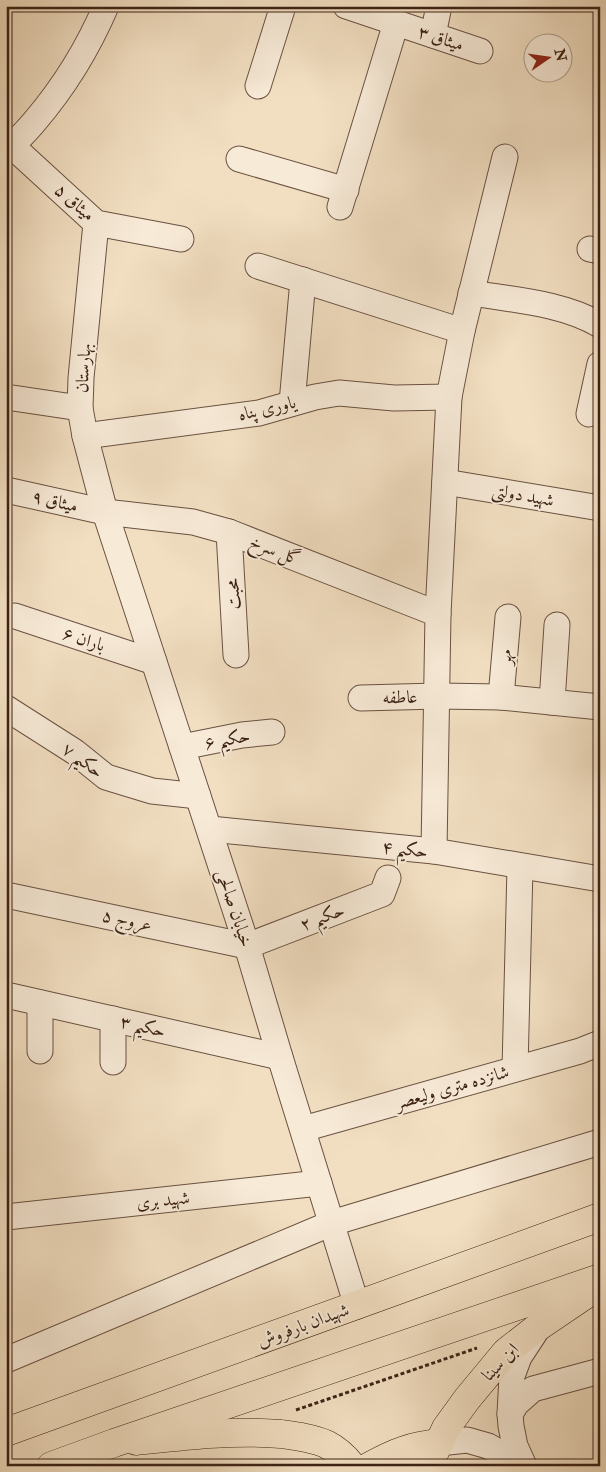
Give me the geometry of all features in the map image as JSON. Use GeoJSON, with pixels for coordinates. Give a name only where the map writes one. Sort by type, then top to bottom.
{"type":"FeatureCollection","features":[{"type":"Feature","properties":{"kind":"main road","name":"شهیدان بارفروش"},"geometry":{"type":"LineString","coordinates":[[6,1432],[600,1217]]}},
{"type":"Feature","properties":{"kind":"main road"},"geometry":{"type":"LineString","coordinates":[[58,1464],[114,1442],[600,1278]]}},
{"type":"Feature","properties":{"kind":"main road","name":"ابن سینا"},"geometry":{"type":"LineString","coordinates":[[435,1454],[446,1428],[506,1352],[538,1327],[600,1285]]}},
{"type":"Feature","properties":{"kind":"main road"},"geometry":{"type":"LineString","coordinates":[[114,1442],[229,1432],[301,1436],[325,1444],[345,1457],[352,1466]]}},
{"type":"Feature","properties":{"kind":"main road"},"geometry":{"type":"LineString","coordinates":[[370,1466],[398,1451],[419,1445],[435,1454]]}},
{"type":"Feature","properties":{"kind":"street"},"geometry":{"type":"LineString","coordinates":[[9,149],[58,92],[79,60],[106,6]]}},
{"type":"Feature","properties":{"kind":"street"},"geometry":{"type":"LineString","coordinates":[[258,86],[283,6]]}},
{"type":"Feature","properties":{"kind":"street","name":"میثاق ۳"},"geometry":{"type":"LineString","coordinates":[[346,6],[480,51]]}},
{"type":"Feature","properties":{"kind":"street"},"geometry":{"type":"LineString","coordinates":[[433,35],[439,6]]}},
{"type":"Feature","properties":{"kind":"street"},"geometry":{"type":"LineString","coordinates":[[239,159],[343,199],[396,23]]}},
{"type":"Feature","properties":{"kind":"street","name":"میثاق ۵"},"geometry":{"type":"LineString","coordinates":[[9,149],[96,223],[181,239]]}},
{"type":"Feature","properties":{"kind":"street"},"geometry":{"type":"LineString","coordinates":[[434,851],[438,614],[450,397],[462,331],[506,157]]}},
{"type":"Feature","properties":{"kind":"street","name":"بهارستان"},"geometry":{"type":"LineString","coordinates":[[96,223],[81,378],[80,408],[104,512]]}},
{"type":"Feature","properties":{"kind":"street"},"geometry":{"type":"LineString","coordinates":[[258,266],[462,331]]}},
{"type":"Feature","properties":{"kind":"street"},"geometry":{"type":"LineString","coordinates":[[292,403],[303,280]]}},
{"type":"Feature","properties":{"kind":"street"},"geometry":{"type":"LineString","coordinates":[[472,293],[559,308],[587,317],[600,325]]}},
{"type":"Feature","properties":{"kind":"street"},"geometry":{"type":"LineString","coordinates":[[589,414],[600,364]]}},
{"type":"Feature","properties":{"kind":"street","name":"یاوری پناه"},"geometry":{"type":"LineString","coordinates":[[85,436],[259,413],[315,397],[339,393],[394,398],[450,397]]}},
{"type":"Feature","properties":{"kind":"street"},"geometry":{"type":"LineString","coordinates":[[6,397],[80,408]]}},
{"type":"Feature","properties":{"kind":"street","name":"شهید دولتی"},"geometry":{"type":"LineString","coordinates":[[445,482],[600,508]]}},
{"type":"Feature","properties":{"kind":"street","name":"میثاق ۹"},"geometry":{"type":"LineString","coordinates":[[6,490],[104,512]]}},
{"type":"Feature","properties":{"kind":"street","name":"گل سرخ"},"geometry":{"type":"LineString","coordinates":[[104,512],[192,522],[229,532],[438,614]]}},
{"type":"Feature","properties":{"kind":"street","name":"خیابان صالحی"},"geometry":{"type":"LineString","coordinates":[[104,512],[210,829],[357,1306]]}},
{"type":"Feature","properties":{"kind":"street","name":"محبت"},"geometry":{"type":"LineString","coordinates":[[229,532],[236,655]]}},
{"type":"Feature","properties":{"kind":"street","name":"باران ۶"},"geometry":{"type":"LineString","coordinates":[[15,616],[154,662]]}},
{"type":"Feature","properties":{"kind":"street","name":"مهر"},"geometry":{"type":"LineString","coordinates":[[501,697],[508,617]]}},
{"type":"Feature","properties":{"kind":"street"},"geometry":{"type":"LineString","coordinates":[[552,702],[556,625]]}},
{"type":"Feature","properties":{"kind":"street"},"geometry":{"type":"LineString","coordinates":[[438,696],[501,697],[600,707]]}},
{"type":"Feature","properties":{"kind":"street","name":"عاطفه"},"geometry":{"type":"LineString","coordinates":[[361,698],[438,696]]}},
{"type":"Feature","properties":{"kind":"street","name":"حکیم ۷"},"geometry":{"type":"LineString","coordinates":[[6,708],[75,752],[106,777],[152,792],[198,796]]}},
{"type":"Feature","properties":{"kind":"street","name":"حکیم ۶"},"geometry":{"type":"LineString","coordinates":[[182,747],[242,735],[272,732]]}},
{"type":"Feature","properties":{"kind":"street","name":"حکیم ۴"},"geometry":{"type":"LineString","coordinates":[[210,829],[434,851],[600,879]]}},
{"type":"Feature","properties":{"kind":"street"},"geometry":{"type":"LineString","coordinates":[[515,1069],[520,867]]}},
{"type":"Feature","properties":{"kind":"street","name":"حکیم ۲"},"geometry":{"type":"LineString","coordinates":[[247,946],[382,894],[388,878]]}},
{"type":"Feature","properties":{"kind":"street","name":"عروج ۵"},"geometry":{"type":"LineString","coordinates":[[6,894],[247,946]]}},
{"type":"Feature","properties":{"kind":"street","name":"حکیم ۳"},"geometry":{"type":"LineString","coordinates":[[6,995],[280,1057]]}},
{"type":"Feature","properties":{"kind":"street"},"geometry":{"type":"LineString","coordinates":[[40,1003],[40,1052]]}},
{"type":"Feature","properties":{"kind":"street"},"geometry":{"type":"LineString","coordinates":[[113,1019],[113,1062]]}},
{"type":"Feature","properties":{"kind":"street","name":"شانزده متری ولیعصر"},"geometry":{"type":"LineString","coordinates":[[303,1129],[580,1051],[600,1043]]}},
{"type":"Feature","properties":{"kind":"street"},"geometry":{"type":"LineString","coordinates":[[6,1360],[332,1223],[600,1142]]}},
{"type":"Feature","properties":{"kind":"street","name":"شهید بری"},"geometry":{"type":"LineString","coordinates":[[6,1217],[320,1183]]}},
{"type":"Feature","properties":{"kind":"street"},"geometry":{"type":"LineString","coordinates":[[524,1466],[515,1446],[510,1414],[512,1376],[519,1356],[538,1327]]}},
{"type":"Feature","properties":{"kind":"street"},"geometry":{"type":"LineString","coordinates":[[510,1414],[516,1404],[533,1389],[600,1371]]}},
{"type":"Feature","properties":{"kind":"street"},"geometry":{"type":"LineString","coordinates":[[435,1454],[467,1440],[488,1446],[524,1466]]}},
{"type":"Feature","properties":{"kind":"path"},"geometry":{"type":"LineString","coordinates":[[295,1410],[482,1346]]}}]}
